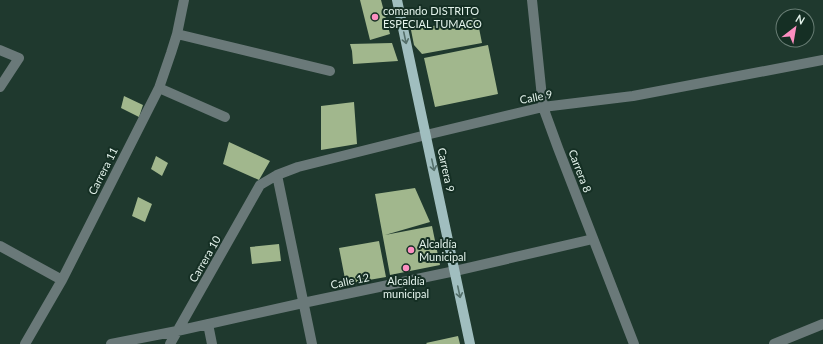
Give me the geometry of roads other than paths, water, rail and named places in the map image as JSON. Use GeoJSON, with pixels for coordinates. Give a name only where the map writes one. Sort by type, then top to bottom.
{"type":"FeatureCollection","features":[{"type":"Feature","properties":{"kind":"main road","name":"Carrera 9"},"geometry":{"type":"LineString","coordinates":[[397,0],[470,344]]}},
{"type":"Feature","properties":{"kind":"street","name":"Carrera 11"},"geometry":{"type":"LineString","coordinates":[[25,344],[62,280],[159,88],[177,34],[184,0]]}},
{"type":"Feature","properties":{"kind":"street","name":"Carrera 8"},"geometry":{"type":"LineString","coordinates":[[532,0],[544,107],[558,148],[634,344]]}},
{"type":"Feature","properties":{"kind":"street"},"geometry":{"type":"LineString","coordinates":[[177,34],[330,71]]}},
{"type":"Feature","properties":{"kind":"street"},"geometry":{"type":"LineString","coordinates":[[0,50],[19,58],[0,87]]}},
{"type":"Feature","properties":{"kind":"street","name":"Calle 9"},"geometry":{"type":"LineString","coordinates":[[260,185],[277,175],[298,167],[544,107],[634,96],[823,60]]}},
{"type":"Feature","properties":{"kind":"street"},"geometry":{"type":"LineString","coordinates":[[159,88],[225,117]]}},
{"type":"Feature","properties":{"kind":"street"},"geometry":{"type":"LineString","coordinates":[[277,175],[312,344]]}},
{"type":"Feature","properties":{"kind":"street","name":"Carrera 10"},"geometry":{"type":"LineString","coordinates":[[170,344],[260,185]]}},
{"type":"Feature","properties":{"kind":"street","name":"Calle 12"},"geometry":{"type":"LineString","coordinates":[[111,344],[455,271],[593,239]]}},
{"type":"Feature","properties":{"kind":"street"},"geometry":{"type":"LineString","coordinates":[[0,246],[62,280]]}},
{"type":"Feature","properties":{"kind":"street"},"geometry":{"type":"LineString","coordinates":[[208,324],[212,344]]}},
{"type":"Feature","properties":{"kind":"street"},"geometry":{"type":"LineString","coordinates":[[774,344],[823,324]]}},
{"type":"Feature","properties":{"kind":"place","name":"comando DISTRITO ESPECIAL TUMACO"},"geometry":{"type":"Point","coordinates":[375,17]}},
{"type":"Feature","properties":{"kind":"place","name":"Alcaldía Municipal"},"geometry":{"type":"Point","coordinates":[411,250]}},
{"type":"Feature","properties":{"kind":"place","name":"Alcaldía municipal"},"geometry":{"type":"Point","coordinates":[406,268]}}]}
